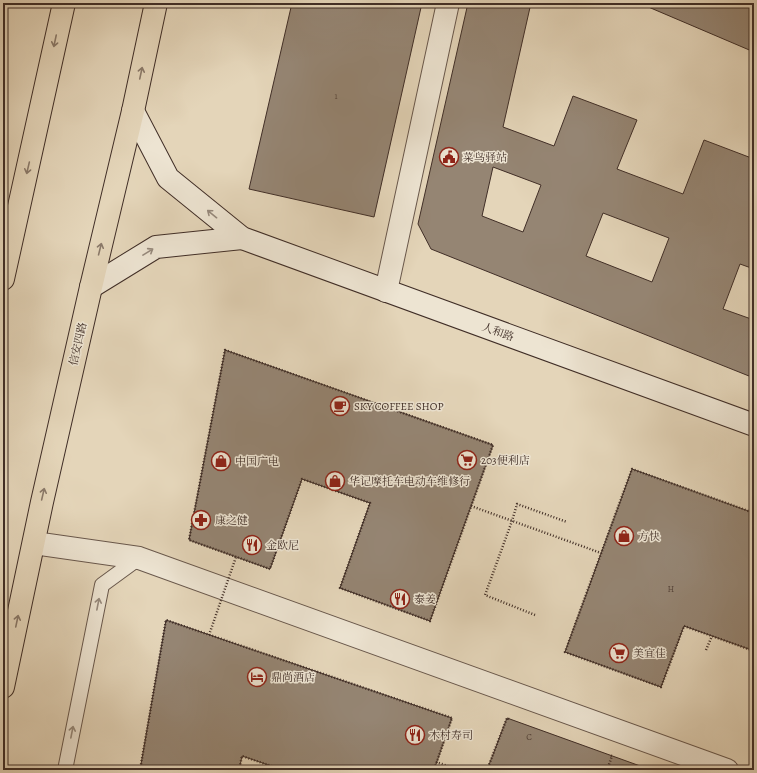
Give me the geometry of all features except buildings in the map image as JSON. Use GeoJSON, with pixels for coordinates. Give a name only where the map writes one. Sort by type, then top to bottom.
{"type":"FeatureCollection","features":[{"type":"Feature","properties":{"kind":"main road"},"geometry":{"type":"LineString","coordinates":[[3,280],[64,3]]}},
{"type":"Feature","properties":{"kind":"main road","name":"信安四路"},"geometry":{"type":"LineString","coordinates":[[3,687],[42,502],[133,111],[156,3]]}},
{"type":"Feature","properties":{"kind":"street"},"geometry":{"type":"LineString","coordinates":[[386,291],[448,3]]}},
{"type":"Feature","properties":{"kind":"street"},"geometry":{"type":"LineString","coordinates":[[133,111],[168,178],[242,238]]}},
{"type":"Feature","properties":{"kind":"street"},"geometry":{"type":"LineString","coordinates":[[91,287],[156,247],[242,238]]}},
{"type":"Feature","properties":{"kind":"street","name":"人和路"},"geometry":{"type":"LineString","coordinates":[[242,238],[754,425]]}},
{"type":"Feature","properties":{"kind":"street"},"geometry":{"type":"LineString","coordinates":[[34,543],[139,558],[727,770]]}},
{"type":"Feature","properties":{"kind":"lane"},"geometry":{"type":"LineString","coordinates":[[65,770],[102,585],[139,558]]}},
{"type":"Feature","properties":{"kind":"path"},"geometry":{"type":"LineString","coordinates":[[225,350],[493,445],[471,506],[430,621],[340,588],[370,503],[302,478],[270,569],[189,540],[225,350]]}},
{"type":"Feature","properties":{"kind":"path"},"geometry":{"type":"LineString","coordinates":[[754,513],[632,469],[565,652],[661,687],[684,626],[754,651]]}},
{"type":"Feature","properties":{"kind":"path"},"geometry":{"type":"LineString","coordinates":[[535,614],[485,596],[517,504],[567,522]]}},
{"type":"Feature","properties":{"kind":"path"},"geometry":{"type":"LineString","coordinates":[[471,506],[601,553]]}},
{"type":"Feature","properties":{"kind":"path"},"geometry":{"type":"LineString","coordinates":[[209,635],[236,557]]}},
{"type":"Feature","properties":{"kind":"path"},"geometry":{"type":"LineString","coordinates":[[140,770],[166,620],[452,718],[434,770]]}},
{"type":"Feature","properties":{"kind":"path"},"geometry":{"type":"LineString","coordinates":[[706,650],[712,636]]}},
{"type":"Feature","properties":{"kind":"path"},"geometry":{"type":"LineString","coordinates":[[488,770],[507,718],[514,721]]}},
{"type":"Feature","properties":{"kind":"path"},"geometry":{"type":"LineString","coordinates":[[604,753],[612,756],[607,770]]}},
{"type":"Feature","properties":{"kind":"path"},"geometry":{"type":"LineString","coordinates":[[239,770],[242,756],[283,770]]}},
{"type":"Feature","properties":{"kind":"path"},"geometry":{"type":"LineString","coordinates":[[436,762],[459,770]]}},
{"type":"Feature","properties":{"kind":"place","name":"菜鸟驿站"},"geometry":{"type":"Point","coordinates":[449,157]}},
{"type":"Feature","properties":{"kind":"place","name":"SKY COFFEE SHOP"},"geometry":{"type":"Point","coordinates":[340,406]}},
{"type":"Feature","properties":{"kind":"place","name":"203便利店"},"geometry":{"type":"Point","coordinates":[467,460]}},
{"type":"Feature","properties":{"kind":"place","name":"中国广电"},"geometry":{"type":"Point","coordinates":[221,461]}},
{"type":"Feature","properties":{"kind":"place","name":"华记摩托车电动车维修行"},"geometry":{"type":"Point","coordinates":[335,481]}},
{"type":"Feature","properties":{"kind":"place","name":"康之健"},"geometry":{"type":"Point","coordinates":[201,520]}},
{"type":"Feature","properties":{"kind":"place","name":"方快"},"geometry":{"type":"Point","coordinates":[624,536]}},
{"type":"Feature","properties":{"kind":"place","name":"金欧尼"},"geometry":{"type":"Point","coordinates":[252,545]}},
{"type":"Feature","properties":{"kind":"place","name":"泰姜"},"geometry":{"type":"Point","coordinates":[400,599]}},
{"type":"Feature","properties":{"kind":"place","name":"美宜佳"},"geometry":{"type":"Point","coordinates":[619,653]}},
{"type":"Feature","properties":{"kind":"place","name":"鼎尚酒店"},"geometry":{"type":"Point","coordinates":[257,677]}},
{"type":"Feature","properties":{"kind":"place","name":"木村寿司"},"geometry":{"type":"Point","coordinates":[415,735]}}]}
